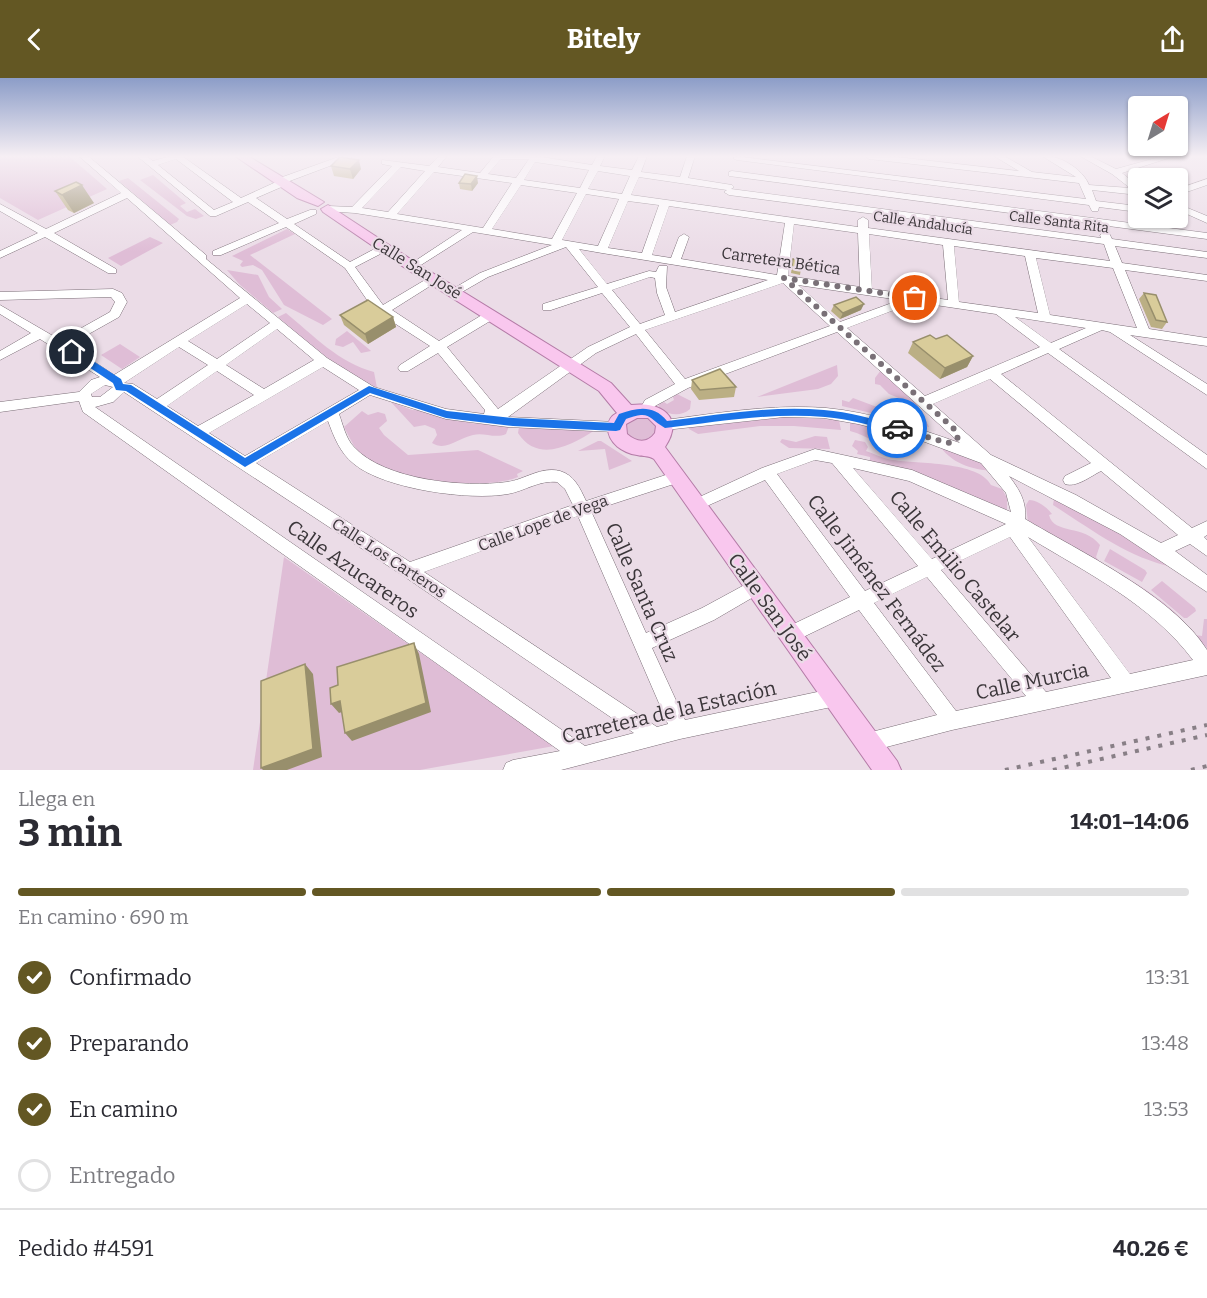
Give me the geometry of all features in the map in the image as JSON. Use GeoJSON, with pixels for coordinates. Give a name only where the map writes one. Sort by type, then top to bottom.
{"type":"FeatureCollection","features":[{"type":"Feature","properties":{"kind":"main road","name":"Calle San José"},"geometry":{"type":"LineString","coordinates":[[291,188],[605,387],[630,417]]}},
{"type":"Feature","properties":{"kind":"main road"},"geometry":{"type":"LineString","coordinates":[[658,416],[665,425],[665,435],[651,447],[635,447],[621,439],[630,417],[658,416]]}},
{"type":"Feature","properties":{"kind":"main road","name":"Calle San José"},"geometry":{"type":"LineString","coordinates":[[651,447],[662,454],[789,635],[888,770]]}},
{"type":"Feature","properties":{"kind":"street"},"geometry":{"type":"LineString","coordinates":[[121,188],[170,231],[210,257],[248,298],[323,361],[369,390],[446,414],[630,417],[683,385],[915,298]]}},
{"type":"Feature","properties":{"kind":"street"},"geometry":{"type":"LineString","coordinates":[[182,188],[213,214],[268,188]]}},
{"type":"Feature","properties":{"kind":"street"},"geometry":{"type":"LineString","coordinates":[[226,188],[286,222],[349,266],[378,308],[440,347],[496,416]]}},
{"type":"Feature","properties":{"kind":"street"},"geometry":{"type":"LineString","coordinates":[[210,257],[286,222],[325,211],[338,215],[353,210],[375,188]]}},
{"type":"Feature","properties":{"kind":"street"},"geometry":{"type":"LineString","coordinates":[[390,216],[414,188]]}},
{"type":"Feature","properties":{"kind":"street"},"geometry":{"type":"LineString","coordinates":[[486,230],[514,188]]}},
{"type":"Feature","properties":{"kind":"street","name":"Calle Andalucía"},"geometry":{"type":"LineString","coordinates":[[565,188],[1207,278]]}},
{"type":"Feature","properties":{"kind":"street"},"geometry":{"type":"LineString","coordinates":[[455,292],[484,275],[564,243],[584,188]]}},
{"type":"Feature","properties":{"kind":"street"},"geometry":{"type":"LineString","coordinates":[[602,250],[628,188]]}},
{"type":"Feature","properties":{"kind":"street","name":"Calle Santa Rita"},"geometry":{"type":"LineString","coordinates":[[725,188],[862,210],[1207,255]]}},
{"type":"Feature","properties":{"kind":"street"},"geometry":{"type":"LineString","coordinates":[[841,188],[1207,236]]}},
{"type":"Feature","properties":{"kind":"street"},"geometry":{"type":"LineString","coordinates":[[979,188],[1128,208]]}},
{"type":"Feature","properties":{"kind":"street"},"geometry":{"type":"LineString","coordinates":[[1086,188],[1145,333]]}},
{"type":"Feature","properties":{"kind":"street"},"geometry":{"type":"LineString","coordinates":[[724,211],[729,189]]}},
{"type":"Feature","properties":{"kind":"street"},"geometry":{"type":"LineString","coordinates":[[862,191],[866,290]]}},
{"type":"Feature","properties":{"kind":"street"},"geometry":{"type":"LineString","coordinates":[[0,255],[128,194]]}},
{"type":"Feature","properties":{"kind":"street"},"geometry":{"type":"LineString","coordinates":[[646,256],[665,203]]}},
{"type":"Feature","properties":{"kind":"street"},"geometry":{"type":"LineString","coordinates":[[0,207],[112,271]]}},
{"type":"Feature","properties":{"kind":"street","name":"Carretera Bética"},"geometry":{"type":"LineString","coordinates":[[353,210],[783,279],[1045,318],[1078,328]]}},
{"type":"Feature","properties":{"kind":"street"},"geometry":{"type":"LineString","coordinates":[[1188,212],[1202,218]]}},
{"type":"Feature","properties":{"kind":"street"},"geometry":{"type":"LineString","coordinates":[[783,279],[790,219]]}},
{"type":"Feature","properties":{"kind":"street"},"geometry":{"type":"LineString","coordinates":[[413,267],[472,228]]}},
{"type":"Feature","properties":{"kind":"street"},"geometry":{"type":"LineString","coordinates":[[672,317],[661,293],[660,276],[684,237]]}},
{"type":"Feature","properties":{"kind":"street"},"geometry":{"type":"LineString","coordinates":[[948,241],[954,304]]}},
{"type":"Feature","properties":{"kind":"street"},"geometry":{"type":"LineString","coordinates":[[564,243],[683,385]]}},
{"type":"Feature","properties":{"kind":"street"},"geometry":{"type":"LineString","coordinates":[[349,266],[384,248]]}},
{"type":"Feature","properties":{"kind":"street"},"geometry":{"type":"LineString","coordinates":[[1030,253],[1045,318]]}},
{"type":"Feature","properties":{"kind":"street"},"geometry":{"type":"LineString","coordinates":[[548,307],[649,274],[660,276]]}},
{"type":"Feature","properties":{"kind":"street"},"geometry":{"type":"LineString","coordinates":[[384,310],[434,279]]}},
{"type":"Feature","properties":{"kind":"street"},"geometry":{"type":"LineString","coordinates":[[496,416],[572,366],[592,350],[637,328],[783,279]]}},
{"type":"Feature","properties":{"kind":"street"},"geometry":{"type":"LineString","coordinates":[[783,279],[924,402],[953,437],[983,456],[1049,487],[1162,550],[1207,585]]}},
{"type":"Feature","properties":{"kind":"street"},"geometry":{"type":"LineString","coordinates":[[0,296],[113,293],[118,296],[121,302],[115,314],[60,345]]}},
{"type":"Feature","properties":{"kind":"street"},"geometry":{"type":"LineString","coordinates":[[0,407],[85,399],[99,402],[114,387],[179,341],[248,298]]}},
{"type":"Feature","properties":{"kind":"street","name":"Calle Los Carteros"},"geometry":{"type":"LineString","coordinates":[[0,309],[99,369],[114,387],[128,387],[245,463],[656,737]]}},
{"type":"Feature","properties":{"kind":"street"},"geometry":{"type":"LineString","coordinates":[[998,311],[1207,463]]}},
{"type":"Feature","properties":{"kind":"street"},"geometry":{"type":"LineString","coordinates":[[404,368],[491,315]]}},
{"type":"Feature","properties":{"kind":"street"},"geometry":{"type":"LineString","coordinates":[[157,406],[278,323]]}},
{"type":"Feature","properties":{"kind":"street"},"geometry":{"type":"LineString","coordinates":[[924,402],[1047,347],[1078,328],[1113,328],[1207,342]]}},
{"type":"Feature","properties":{"kind":"street"},"geometry":{"type":"LineString","coordinates":[[1113,328],[1207,390]]}},
{"type":"Feature","properties":{"kind":"street"},"geometry":{"type":"LineString","coordinates":[[0,356],[39,334]]}},
{"type":"Feature","properties":{"kind":"street"},"geometry":{"type":"LineString","coordinates":[[179,341],[264,395]]}},
{"type":"Feature","properties":{"kind":"street"},"geometry":{"type":"LineString","coordinates":[[198,433],[323,361]]}},
{"type":"Feature","properties":{"kind":"street"},"geometry":{"type":"LineString","coordinates":[[96,383],[99,369]]}},
{"type":"Feature","properties":{"kind":"street"},"geometry":{"type":"LineString","coordinates":[[990,372],[1207,549]]}},
{"type":"Feature","properties":{"kind":"street"},"geometry":{"type":"LineString","coordinates":[[85,399],[89,387],[96,383],[114,387]]}},
{"type":"Feature","properties":{"kind":"street"},"geometry":{"type":"LineString","coordinates":[[100,417],[114,387]]}},
{"type":"Feature","properties":{"kind":"street"},"geometry":{"type":"LineString","coordinates":[[245,463],[369,390]]}},
{"type":"Feature","properties":{"kind":"street","name":"Calle Azucareros"},"geometry":{"type":"LineString","coordinates":[[85,399],[88,409],[583,756]]}},
{"type":"Feature","properties":{"kind":"street","name":"Calle Santa Cruz"},"geometry":{"type":"LineString","coordinates":[[331,412],[348,450],[365,466],[397,478],[453,489],[508,488],[544,476],[559,476],[567,481],[582,508],[680,730]]}},
{"type":"Feature","properties":{"kind":"street"},"geometry":{"type":"LineString","coordinates":[[665,425],[740,414],[824,413],[953,437]]}},
{"type":"Feature","properties":{"kind":"street"},"geometry":{"type":"LineString","coordinates":[[698,504],[808,455],[816,454],[836,458],[912,476],[1015,525],[1133,592],[1168,618],[1205,660]]}},
{"type":"Feature","properties":{"kind":"street"},"geometry":{"type":"LineString","coordinates":[[983,456],[1011,488]]}},
{"type":"Feature","properties":{"kind":"street","name":"Calle Emilio Castelar"},"geometry":{"type":"LineString","coordinates":[[836,458],[1042,701]]}},
{"type":"Feature","properties":{"kind":"street"},"geometry":{"type":"LineString","coordinates":[[1070,480],[1102,464]]}},
{"type":"Feature","properties":{"kind":"street"},"geometry":{"type":"LineString","coordinates":[[1009,468],[1007,477],[1017,508],[1015,525],[1126,684]]}},
{"type":"Feature","properties":{"kind":"street","name":"Calle Jiménez Fernádez"},"geometry":{"type":"LineString","coordinates":[[767,472],[952,721]]}},
{"type":"Feature","properties":{"kind":"street","name":"Calle Lope de Vega"},"geometry":{"type":"LineString","coordinates":[[408,570],[582,508],[678,477]]}},
{"type":"Feature","properties":{"kind":"street"},"geometry":{"type":"LineString","coordinates":[[789,635],[861,599],[931,569],[1015,525]]}},
{"type":"Feature","properties":{"kind":"street"},"geometry":{"type":"LineString","coordinates":[[1162,550],[1207,528]]}},
{"type":"Feature","properties":{"kind":"street"},"geometry":{"type":"LineString","coordinates":[[641,644],[708,614],[756,587]]}},
{"type":"Feature","properties":{"kind":"street","name":"Calle Murcia"},"geometry":{"type":"LineString","coordinates":[[867,742],[952,721],[1126,684],[1205,660]]}},
{"type":"Feature","properties":{"kind":"street","name":"Carretera de la Estación"},"geometry":{"type":"LineString","coordinates":[[513,770],[583,756],[680,730],[836,697]]}},
{"type":"Feature","properties":{"kind":"shaded area"},"geometry":{"type":"Polygon","coordinates":[[[0,188],[107,189],[38,220],[0,198],[0,188]]]}},
{"type":"Feature","properties":{"kind":"shaded area"},"geometry":{"type":"Polygon","coordinates":[[[127,188],[141,188],[179,219],[170,225],[127,188]]]}},
{"type":"Feature","properties":{"kind":"shaded area"},"geometry":{"type":"Polygon","coordinates":[[[151,188],[169,188],[186,203],[180,206],[187,212],[195,209],[204,216],[196,219],[187,216],[151,188]]]}},
{"type":"Feature","properties":{"kind":"shaded area"},"geometry":{"type":"Polygon","coordinates":[[[287,229],[295,234],[250,255],[332,319],[323,325],[284,305],[262,270],[253,265],[242,267],[240,265],[243,261],[232,256],[287,229]]]}},
{"type":"Feature","properties":{"kind":"shaded area"},"geometry":{"type":"Polygon","coordinates":[[[150,237],[163,243],[121,266],[108,258],[150,237]]]}},
{"type":"Feature","properties":{"kind":"shaded area"},"geometry":{"type":"Polygon","coordinates":[[[227,270],[258,275],[269,297],[282,309],[273,313],[239,284],[227,270]]]}},
{"type":"Feature","properties":{"kind":"shaded area"},"geometry":{"type":"Polygon","coordinates":[[[286,313],[338,355],[361,368],[374,372],[377,388],[337,365],[313,347],[278,317],[286,313]]]}},
{"type":"Feature","properties":{"kind":"shaded area"},"geometry":{"type":"Polygon","coordinates":[[[347,331],[371,351],[361,353],[353,342],[343,347],[335,345],[336,339],[347,331]]]}},
{"type":"Feature","properties":{"kind":"shaded area"},"geometry":{"type":"Polygon","coordinates":[[[120,344],[140,357],[122,369],[101,355],[120,344]]]}},
{"type":"Feature","properties":{"kind":"shaded area"},"geometry":{"type":"Polygon","coordinates":[[[837,365],[838,376],[831,384],[818,389],[757,397],[837,365]]]}},
{"type":"Feature","properties":{"kind":"shaded area"},"geometry":{"type":"Polygon","coordinates":[[[881,370],[920,407],[889,394],[880,385],[875,384],[875,378],[881,370]]]}},
{"type":"Feature","properties":{"kind":"shaded area"},"geometry":{"type":"Polygon","coordinates":[[[677,394],[691,401],[690,409],[675,414],[660,409],[658,404],[664,402],[667,404],[674,400],[673,397],[677,394]]]}},
{"type":"Feature","properties":{"kind":"shaded area"},"geometry":{"type":"Polygon","coordinates":[[[853,398],[885,410],[898,404],[908,405],[921,414],[929,427],[842,406],[842,400],[849,402],[853,398]]]}},
{"type":"Feature","properties":{"kind":"shaded area"},"geometry":{"type":"Polygon","coordinates":[[[391,402],[412,410],[459,412],[469,423],[509,426],[506,434],[494,436],[477,434],[447,445],[437,445],[432,443],[437,435],[435,429],[425,425],[414,427],[391,402]]]}},
{"type":"Feature","properties":{"kind":"shaded area"},"geometry":{"type":"Polygon","coordinates":[[[362,411],[368,415],[378,412],[385,414],[387,421],[379,428],[408,455],[478,450],[523,471],[517,474],[518,477],[504,481],[464,483],[419,479],[380,468],[360,453],[344,427],[362,411]]]}},
{"type":"Feature","properties":{"kind":"shaded area"},"geometry":{"type":"Polygon","coordinates":[[[763,416],[839,420],[841,430],[760,426],[698,434],[689,429],[687,424],[763,416]]]}},
{"type":"Feature","properties":{"kind":"shaded area"},"geometry":{"type":"Polygon","coordinates":[[[650,417],[658,428],[651,440],[640,442],[625,434],[624,421],[628,418],[650,417]]]}},
{"type":"Feature","properties":{"kind":"shaded area"},"geometry":{"type":"Polygon","coordinates":[[[850,421],[920,438],[919,445],[901,450],[884,445],[850,431],[850,421]]]}},
{"type":"Feature","properties":{"kind":"shaded area"},"geometry":{"type":"Polygon","coordinates":[[[519,427],[595,430],[566,446],[545,450],[535,448],[526,442],[518,433],[519,427]]]}},
{"type":"Feature","properties":{"kind":"shaded area"},"geometry":{"type":"Polygon","coordinates":[[[815,436],[827,437],[830,449],[789,448],[780,442],[782,439],[796,442],[815,436]]]}},
{"type":"Feature","properties":{"kind":"shaded area"},"geometry":{"type":"Polygon","coordinates":[[[855,440],[865,442],[868,447],[866,451],[886,459],[947,465],[974,472],[984,477],[991,485],[1002,489],[1007,498],[1007,509],[1004,512],[870,461],[870,457],[857,454],[858,451],[852,446],[855,440]]]}},
{"type":"Feature","properties":{"kind":"shaded area"},"geometry":{"type":"Polygon","coordinates":[[[598,441],[632,461],[609,470],[605,449],[578,451],[598,441]]]}},
{"type":"Feature","properties":{"kind":"shaded area"},"geometry":{"type":"Polygon","coordinates":[[[938,444],[978,460],[994,471],[977,469],[955,461],[938,444]]]}},
{"type":"Feature","properties":{"kind":"shaded area"},"geometry":{"type":"Polygon","coordinates":[[[1054,499],[1074,505],[1173,567],[1156,563],[1110,542],[1053,505],[1054,499]]]}},
{"type":"Feature","properties":{"kind":"shaded area"},"geometry":{"type":"Polygon","coordinates":[[[1029,500],[1047,509],[1052,514],[1049,515],[1052,521],[1057,525],[1086,534],[1093,539],[1100,545],[1096,557],[1099,561],[1163,602],[1186,623],[1195,635],[1202,636],[1204,619],[1207,619],[1207,648],[1028,523],[1026,505],[1029,500]]]}},
{"type":"Feature","properties":{"kind":"shaded area"},"geometry":{"type":"Polygon","coordinates":[[[1110,549],[1145,570],[1147,573],[1142,582],[1104,561],[1110,549]]]}},
{"type":"Feature","properties":{"kind":"shaded area"},"geometry":{"type":"Polygon","coordinates":[[[284,557],[554,746],[420,770],[253,770],[284,557]]]}},
{"type":"Feature","properties":{"kind":"shaded area"},"geometry":{"type":"Polygon","coordinates":[[[1162,581],[1196,611],[1184,618],[1151,590],[1162,581]]]}},
{"type":"Feature","properties":{"kind":"building"},"geometry":{"type":"Polygon","coordinates":[[[61,188],[75,188],[62,195],[55,191],[61,188]]]}},
{"type":"Feature","properties":{"kind":"building"},"geometry":{"type":"Polygon","coordinates":[[[793,259],[802,260],[801,268],[792,267],[793,259]]]}},
{"type":"Feature","properties":{"kind":"building"},"geometry":{"type":"Polygon","coordinates":[[[1144,293],[1156,295],[1167,322],[1156,320],[1144,293]]]}},
{"type":"Feature","properties":{"kind":"building"},"geometry":{"type":"Polygon","coordinates":[[[856,297],[864,304],[843,313],[834,305],[856,297]]]}},
{"type":"Feature","properties":{"kind":"building"},"geometry":{"type":"Polygon","coordinates":[[[368,300],[393,317],[365,334],[340,315],[368,300]]]}},
{"type":"Feature","properties":{"kind":"building"},"geometry":{"type":"Polygon","coordinates":[[[930,335],[936,339],[947,335],[973,356],[945,368],[913,342],[930,335]]]}},
{"type":"Feature","properties":{"kind":"building"},"geometry":{"type":"Polygon","coordinates":[[[720,369],[736,387],[700,390],[692,380],[720,369]]]}},
{"type":"Feature","properties":{"kind":"building"},"geometry":{"type":"Polygon","coordinates":[[[414,643],[426,703],[345,733],[340,701],[331,704],[330,688],[338,685],[337,667],[414,643]]]}},
{"type":"Feature","properties":{"kind":"building"},"geometry":{"type":"Polygon","coordinates":[[[305,664],[313,749],[261,768],[261,681],[305,664]]]}},
{"type":"Feature","properties":{"kind":"railway"},"geometry":{"type":"LineString","coordinates":[[1005,770],[1207,725]]}},
{"type":"Feature","properties":{"kind":"railway"},"geometry":{"type":"LineString","coordinates":[[1053,770],[1207,735]]}},
{"type":"Feature","properties":{"kind":"railway"},"geometry":{"type":"LineString","coordinates":[[1191,770],[1207,766]]}},
{"type":"Feature","properties":{"kind":"way so far"},"geometry":{"type":"LineString","coordinates":[[897,428],[948,443],[954,442],[958,437],[957,432],[950,425],[784,278],[915,298]]}},
{"type":"Feature","properties":{"kind":"route"},"geometry":{"type":"LineString","coordinates":[[72,352],[117,381],[120,388],[128,387],[245,463],[369,390],[446,414],[513,422],[616,427],[622,416],[634,411],[652,413],[658,416],[665,425],[740,414],[773,412],[824,413],[897,428]]}}]}
